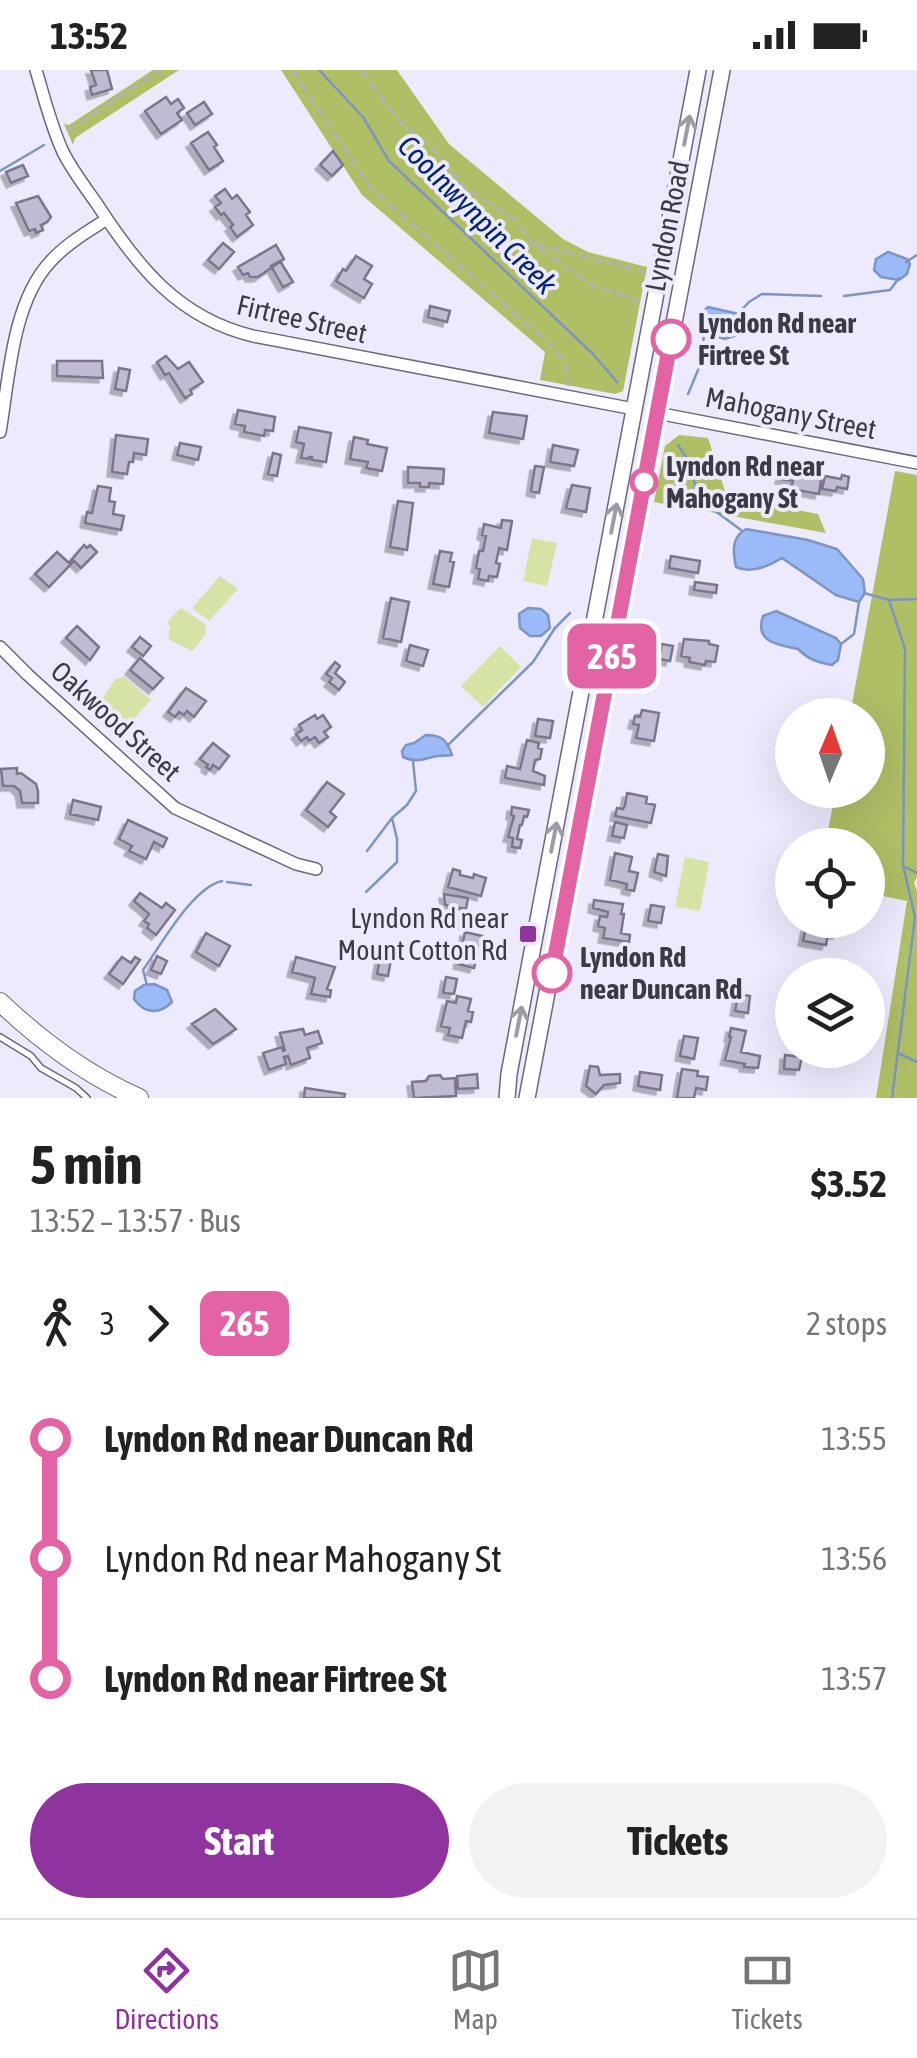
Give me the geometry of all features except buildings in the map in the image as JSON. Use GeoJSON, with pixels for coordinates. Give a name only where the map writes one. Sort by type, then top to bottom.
{"type":"FeatureCollection","features":[{"type":"Feature","properties":{"kind":"highway"},"geometry":{"type":"LineString","coordinates":[[0,1002],[59,1052],[106,1083],[139,1098]]}},
{"type":"Feature","properties":{"kind":"main road","name":"Lyndon Road"},"geometry":{"type":"LineString","coordinates":[[505,1098],[698,70]]}},
{"type":"Feature","properties":{"kind":"main road","name":"Lyndon Road"},"geometry":{"type":"LineString","coordinates":[[528,1098],[722,70]]}},
{"type":"Feature","properties":{"kind":"main road"},"geometry":{"type":"LineString","coordinates":[[634,410],[657,413]]}},
{"type":"Feature","properties":{"kind":"main road"},"geometry":{"type":"LineString","coordinates":[[529,968],[552,973]]}},
{"type":"Feature","properties":{"kind":"street","name":"Firtree Street"},"geometry":{"type":"LineString","coordinates":[[36,70],[65,156],[106,220],[157,284],[217,325],[235,332],[634,410]]}},
{"type":"Feature","properties":{"kind":"street"},"geometry":{"type":"LineString","coordinates":[[0,432],[14,346],[27,299],[48,264],[106,220]]}},
{"type":"Feature","properties":{"kind":"street","name":"Mahogany Street"},"geometry":{"type":"LineString","coordinates":[[657,413],[917,463]]}},
{"type":"Feature","properties":{"kind":"street","name":"Oakwood Street"},"geometry":{"type":"LineString","coordinates":[[0,647],[175,808],[296,864],[316,869]]}},
{"type":"Feature","properties":{"kind":"lane"},"geometry":{"type":"LineString","coordinates":[[0,1037],[87,1098]]}},
{"type":"Feature","properties":{"kind":"path"},"geometry":{"type":"LineString","coordinates":[[57,136],[160,70]]}},
{"type":"Feature","properties":{"kind":"path"},"geometry":{"type":"LineString","coordinates":[[292,70],[371,188],[551,345],[564,361],[570,397]]}},
{"type":"Feature","properties":{"kind":"path"},"geometry":{"type":"LineString","coordinates":[[361,70],[404,128],[431,146],[464,187],[514,220],[533,244],[591,285],[654,304]]}},
{"type":"Feature","properties":{"kind":"path"},"geometry":{"type":"LineString","coordinates":[[533,244],[659,276]]}},
{"type":"Feature","properties":{"kind":"green space"},"geometry":{"type":"Polygon","coordinates":[[[153,70],[179,70],[75,138],[73,145],[64,124],[69,125],[153,70]]]}},
{"type":"Feature","properties":{"kind":"green space"},"geometry":{"type":"Polygon","coordinates":[[[281,70],[397,70],[449,144],[563,239],[588,252],[647,267],[623,391],[615,394],[540,380],[545,352],[362,195],[281,70]]]}},
{"type":"Feature","properties":{"kind":"green space"},"geometry":{"type":"Polygon","coordinates":[[[679,435],[708,438],[727,497],[818,514],[826,533],[654,502],[665,446],[679,435]]]}},
{"type":"Feature","properties":{"kind":"green space"},"geometry":{"type":"Polygon","coordinates":[[[895,471],[917,475],[917,1098],[876,1098],[881,1068],[885,1068],[885,1041],[907,901],[885,896],[885,828],[828,828],[832,808],[885,808],[885,698],[853,698],[895,471]]]}},
{"type":"Feature","properties":{"kind":"green space"},"geometry":{"type":"Polygon","coordinates":[[[532,538],[557,543],[547,586],[523,581],[532,538]]]}},
{"type":"Feature","properties":{"kind":"green space"},"geometry":{"type":"Polygon","coordinates":[[[220,576],[238,589],[209,621],[192,608],[220,576]]]}},
{"type":"Feature","properties":{"kind":"green space"},"geometry":{"type":"Polygon","coordinates":[[[181,608],[205,624],[206,634],[192,651],[168,639],[167,622],[181,608]]]}},
{"type":"Feature","properties":{"kind":"green space"},"geometry":{"type":"Polygon","coordinates":[[[500,646],[521,667],[483,707],[461,686],[500,646]]]}},
{"type":"Feature","properties":{"kind":"green space"},"geometry":{"type":"Polygon","coordinates":[[[121,677],[151,700],[119,735],[95,710],[114,681],[121,677]]]}},
{"type":"Feature","properties":{"kind":"green space"},"geometry":{"type":"Polygon","coordinates":[[[685,857],[709,862],[700,911],[675,907],[685,857]]]}},
{"type":"Feature","properties":{"kind":"water"},"geometry":{"type":"Polygon","coordinates":[[[888,252],[910,264],[907,274],[899,280],[881,277],[874,270],[876,259],[888,252]]]}},
{"type":"Feature","properties":{"kind":"water"},"geometry":{"type":"Polygon","coordinates":[[[708,307],[739,314],[741,325],[737,335],[725,339],[698,331],[700,317],[708,307]]]}},
{"type":"Feature","properties":{"kind":"water"},"geometry":{"type":"Polygon","coordinates":[[[746,529],[837,549],[863,579],[865,593],[859,602],[836,595],[782,558],[754,569],[736,567],[735,541],[746,529]]]}},
{"type":"Feature","properties":{"kind":"water"},"geometry":{"type":"Polygon","coordinates":[[[528,608],[541,609],[548,615],[550,628],[541,636],[530,636],[520,628],[519,614],[528,608]]]}},
{"type":"Feature","properties":{"kind":"water"},"geometry":{"type":"Polygon","coordinates":[[[776,611],[836,638],[841,644],[838,660],[832,665],[822,663],[798,649],[770,641],[761,625],[763,616],[776,611]]]}},
{"type":"Feature","properties":{"kind":"water"},"geometry":{"type":"Polygon","coordinates":[[[426,735],[443,739],[452,755],[417,760],[403,757],[406,745],[426,735]]]}},
{"type":"Feature","properties":{"kind":"water"},"geometry":{"type":"Polygon","coordinates":[[[154,984],[167,990],[172,1002],[152,1011],[134,999],[135,991],[154,984]]]}},
{"type":"Feature","properties":{"kind":"waterway","name":"Coolnwynpin Creek"},"geometry":{"type":"LineString","coordinates":[[319,70],[363,117],[389,161],[593,354],[617,382]]}},
{"type":"Feature","properties":{"kind":"waterway"},"geometry":{"type":"LineString","coordinates":[[0,171],[44,145]]}},
{"type":"Feature","properties":{"kind":"waterway"},"geometry":{"type":"LineString","coordinates":[[906,262],[917,255]]}},
{"type":"Feature","properties":{"kind":"waterway"},"geometry":{"type":"LineString","coordinates":[[844,296],[890,290],[899,278]]}},
{"type":"Feature","properties":{"kind":"waterway"},"geometry":{"type":"LineString","coordinates":[[737,315],[762,294],[821,296]]}},
{"type":"Feature","properties":{"kind":"waterway"},"geometry":{"type":"LineString","coordinates":[[688,394],[701,363],[704,334]]}},
{"type":"Feature","properties":{"kind":"waterway","name":"Coolnwynpin Creek"},"geometry":{"type":"LineString","coordinates":[[678,445],[691,465],[696,490],[707,505],[741,530]]}},
{"type":"Feature","properties":{"kind":"waterway","name":"Coolnwynpin Creek"},"geometry":{"type":"LineString","coordinates":[[864,593],[889,600],[917,599]]}},
{"type":"Feature","properties":{"kind":"waterway"},"geometry":{"type":"LineString","coordinates":[[889,600],[905,649],[903,865],[915,917],[892,1098]]}},
{"type":"Feature","properties":{"kind":"waterway"},"geometry":{"type":"LineString","coordinates":[[841,644],[854,634],[859,602]]}},
{"type":"Feature","properties":{"kind":"waterway"},"geometry":{"type":"LineString","coordinates":[[447,746],[533,662],[570,613]]}},
{"type":"Feature","properties":{"kind":"waterway"},"geometry":{"type":"LineString","coordinates":[[367,851],[416,791],[413,761]]}},
{"type":"Feature","properties":{"kind":"waterway"},"geometry":{"type":"LineString","coordinates":[[366,892],[397,862],[392,818]]}},
{"type":"Feature","properties":{"kind":"waterway"},"geometry":{"type":"LineString","coordinates":[[905,867],[917,873]]}},
{"type":"Feature","properties":{"kind":"waterway"},"geometry":{"type":"LineString","coordinates":[[147,985],[143,970],[178,918],[200,894],[222,881]]}},
{"type":"Feature","properties":{"kind":"waterway"},"geometry":{"type":"LineString","coordinates":[[227,882],[251,885]]}},
{"type":"Feature","properties":{"kind":"waterway"},"geometry":{"type":"LineString","coordinates":[[900,1054],[917,1062]]}},
{"type":"Feature","properties":{"kind":"bus line","name":"265"},"geometry":{"type":"LineString","coordinates":[[552,973],[671,339]]}},
{"type":"Feature","properties":{"kind":"place","name":"Lyndon Rd near Firtree St"},"geometry":{"type":"Point","coordinates":[671,339]}},
{"type":"Feature","properties":{"kind":"place","name":"Lyndon Rd near Mahogany St"},"geometry":{"type":"Point","coordinates":[644,482]}},
{"type":"Feature","properties":{"kind":"place","name":"Lyndon Rd near Mount Cotton Rd"},"geometry":{"type":"Point","coordinates":[528,934]}},
{"type":"Feature","properties":{"kind":"place","name":"Lyndon Rd near Duncan Rd"},"geometry":{"type":"Point","coordinates":[552,973]}}]}
